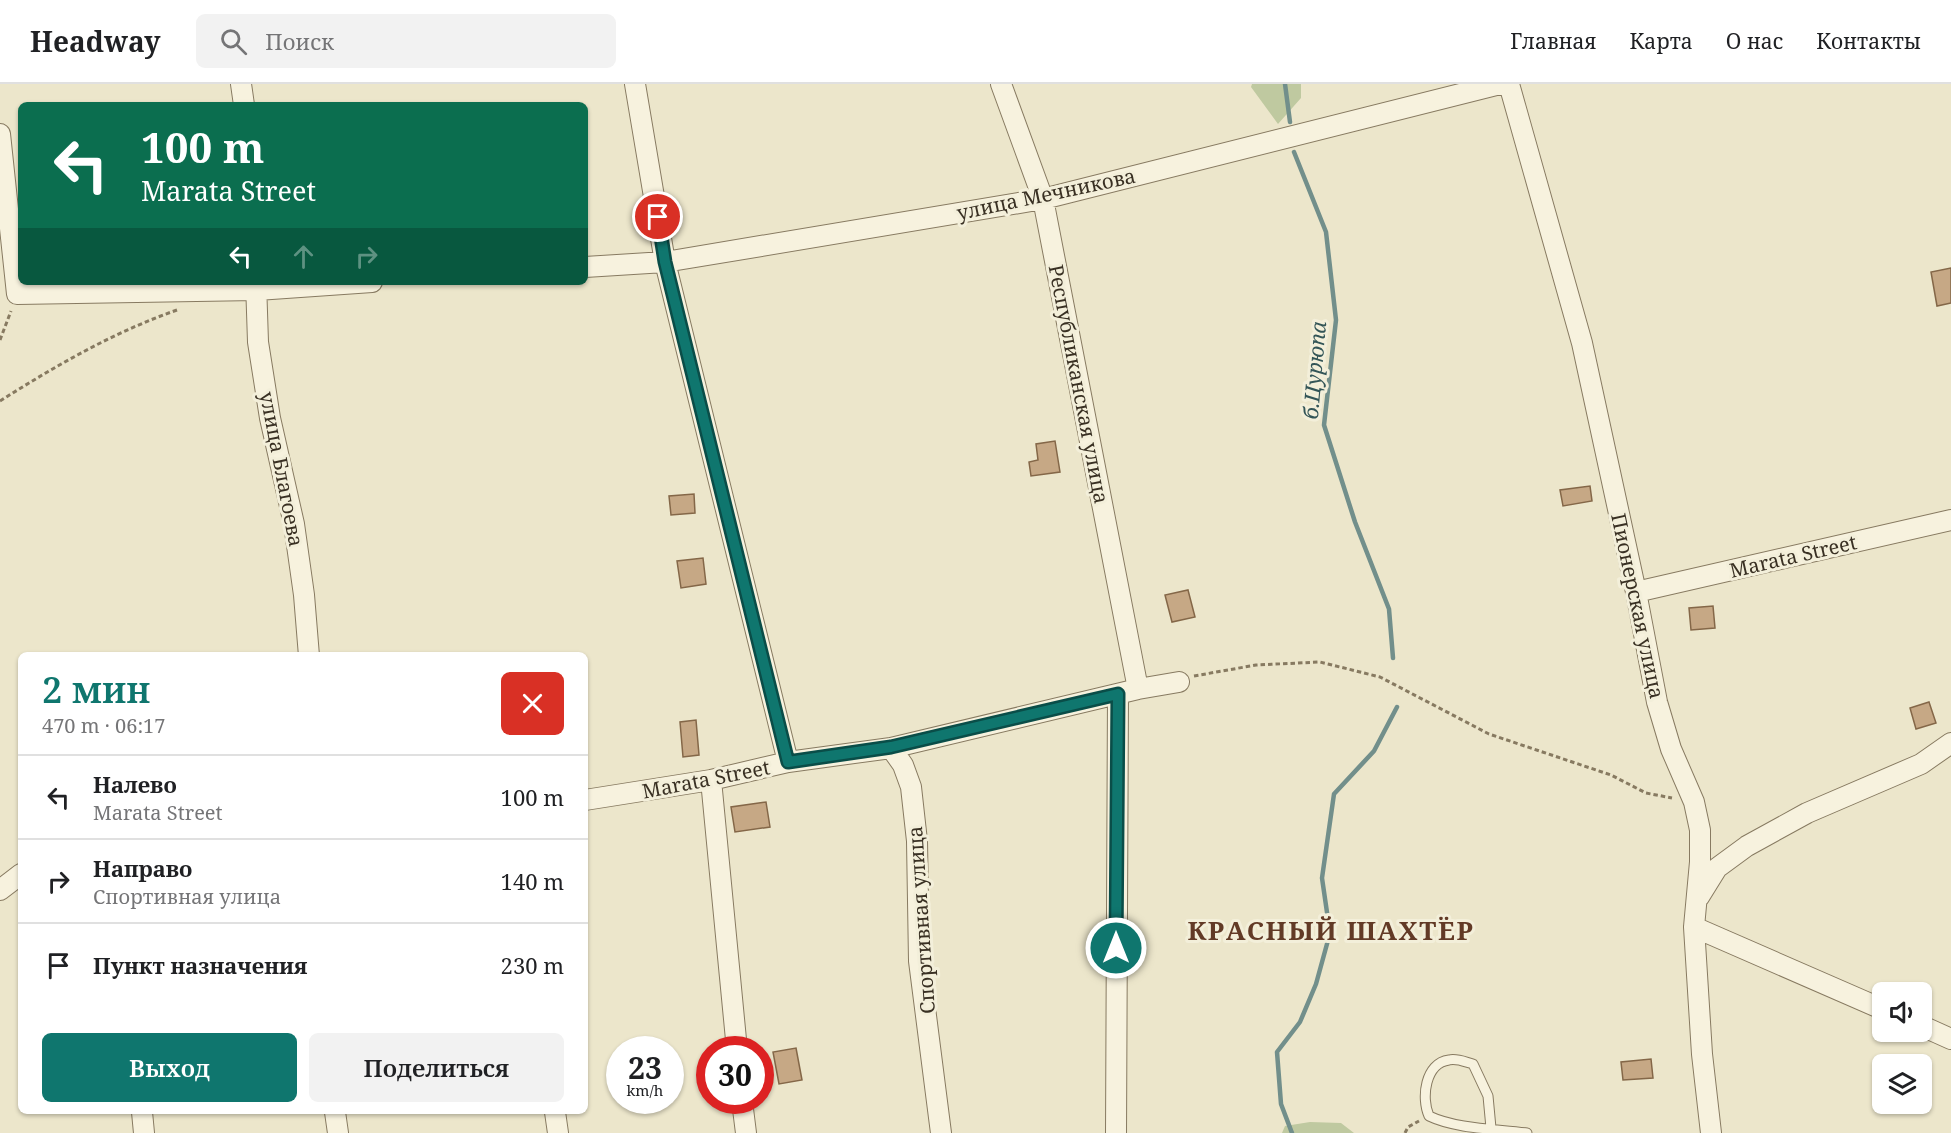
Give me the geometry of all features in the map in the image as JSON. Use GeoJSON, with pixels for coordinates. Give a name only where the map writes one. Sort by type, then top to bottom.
{"type":"FeatureCollection","features":[{"type":"Feature","properties":{"kind":"street"},"geometry":{"type":"LineString","coordinates":[[241,84],[244,102]]}},
{"type":"Feature","properties":{"kind":"street"},"geometry":{"type":"LineString","coordinates":[[635,84],[665,262],[788,762]]}},
{"type":"Feature","properties":{"kind":"street","name":"Республиканская улица"},"geometry":{"type":"LineString","coordinates":[[1000,84],[1043,199],[1138,689]]}},
{"type":"Feature","properties":{"kind":"street","name":"улица Мечникова"},"geometry":{"type":"LineString","coordinates":[[588,267],[665,262],[1043,199],[1500,84]]}},
{"type":"Feature","properties":{"kind":"street","name":"Пионерская улица"},"geometry":{"type":"LineString","coordinates":[[1509,84],[1582,343],[1636,592],[1657,702],[1671,749],[1694,802],[1700,830],[1701,847],[1694,927],[1702,1054],[1711,1133]]}},
{"type":"Feature","properties":{"kind":"street"},"geometry":{"type":"LineString","coordinates":[[0,134],[17,294],[285,285]]}},
{"type":"Feature","properties":{"kind":"street","name":"улица Благоева"},"geometry":{"type":"LineString","coordinates":[[256,286],[258,342],[270,418],[294,524],[304,595],[309,652]]}},
{"type":"Feature","properties":{"kind":"street","name":"Marata Street"},"geometry":{"type":"LineString","coordinates":[[1636,592],[1951,520]]}},
{"type":"Feature","properties":{"kind":"street","name":"Marata Street"},"geometry":{"type":"LineString","coordinates":[[588,800],[711,780],[788,762],[891,747],[1138,689],[1179,682]]}},
{"type":"Feature","properties":{"kind":"street"},"geometry":{"type":"LineString","coordinates":[[1116,1133],[1118,694]]}},
{"type":"Feature","properties":{"kind":"street"},"geometry":{"type":"LineString","coordinates":[[1696,902],[1717,868],[1747,846],[1807,813],[1921,764],[1951,743]]}},
{"type":"Feature","properties":{"kind":"street","name":"Спортивная улица"},"geometry":{"type":"LineString","coordinates":[[891,747],[903,765],[911,787],[917,841],[919,961],[941,1133]]}},
{"type":"Feature","properties":{"kind":"street"},"geometry":{"type":"LineString","coordinates":[[711,780],[736,1036]]}},
{"type":"Feature","properties":{"kind":"street"},"geometry":{"type":"LineString","coordinates":[[0,890],[18,876]]}},
{"type":"Feature","properties":{"kind":"street"},"geometry":{"type":"LineString","coordinates":[[1694,927],[1872,1005]]}},
{"type":"Feature","properties":{"kind":"street"},"geometry":{"type":"LineString","coordinates":[[1932,1030],[1951,1039]]}},
{"type":"Feature","properties":{"kind":"street"},"geometry":{"type":"LineString","coordinates":[[142,1114],[144,1133]]}},
{"type":"Feature","properties":{"kind":"street"},"geometry":{"type":"LineString","coordinates":[[336,1114],[338,1133]]}},
{"type":"Feature","properties":{"kind":"street"},"geometry":{"type":"LineString","coordinates":[[555,1114],[558,1133]]}},
{"type":"Feature","properties":{"kind":"street"},"geometry":{"type":"LineString","coordinates":[[744,1114],[746,1133]]}},
{"type":"Feature","properties":{"kind":"lane"},"geometry":{"type":"LineString","coordinates":[[1491,1128],[1488,1096],[1473,1064],[1456,1059],[1445,1060],[1431,1071],[1425,1093],[1425,1108],[1429,1116],[1438,1121],[1527,1133]]}},
{"type":"Feature","properties":{"kind":"path"},"geometry":{"type":"LineString","coordinates":[[0,340],[17,294]]}},
{"type":"Feature","properties":{"kind":"path"},"geometry":{"type":"LineString","coordinates":[[0,401],[81,352],[144,322],[177,310]]}},
{"type":"Feature","properties":{"kind":"path"},"geometry":{"type":"LineString","coordinates":[[1179,682],[1198,674],[1256,665],[1320,662],[1380,677],[1489,734],[1611,775],[1646,793],[1694,802]]}},
{"type":"Feature","properties":{"kind":"path"},"geometry":{"type":"LineString","coordinates":[[1405,1133],[1408,1126],[1429,1116]]}},
{"type":"Feature","properties":{"kind":"green space"},"geometry":{"type":"Polygon","coordinates":[[[1252,84],[1301,84],[1301,98],[1278,124],[1251,87],[1252,84]]]}},
{"type":"Feature","properties":{"kind":"green space"},"geometry":{"type":"Polygon","coordinates":[[[1310,1122],[1341,1123],[1354,1133],[1282,1133],[1285,1126],[1310,1122]]]}},
{"type":"Feature","properties":{"kind":"building"},"geometry":{"type":"Polygon","coordinates":[[[1951,268],[1951,303],[1937,306],[1931,272],[1951,268]]]}},
{"type":"Feature","properties":{"kind":"building"},"geometry":{"type":"Polygon","coordinates":[[[1055,441],[1060,472],[1031,476],[1029,462],[1038,460],[1036,444],[1055,441]]]}},
{"type":"Feature","properties":{"kind":"building"},"geometry":{"type":"Polygon","coordinates":[[[1590,486],[1592,501],[1563,506],[1560,490],[1590,486]]]}},
{"type":"Feature","properties":{"kind":"building"},"geometry":{"type":"Polygon","coordinates":[[[694,494],[695,513],[671,515],[669,496],[694,494]]]}},
{"type":"Feature","properties":{"kind":"building"},"geometry":{"type":"Polygon","coordinates":[[[703,558],[706,584],[681,588],[677,561],[703,558]]]}},
{"type":"Feature","properties":{"kind":"building"},"geometry":{"type":"Polygon","coordinates":[[[1188,590],[1195,617],[1172,622],[1165,595],[1188,590]]]}},
{"type":"Feature","properties":{"kind":"building"},"geometry":{"type":"Polygon","coordinates":[[[1713,606],[1715,628],[1691,630],[1689,608],[1713,606]]]}},
{"type":"Feature","properties":{"kind":"building"},"geometry":{"type":"Polygon","coordinates":[[[1929,702],[1936,723],[1916,729],[1910,708],[1929,702]]]}},
{"type":"Feature","properties":{"kind":"building"},"geometry":{"type":"Polygon","coordinates":[[[696,720],[699,755],[683,757],[680,722],[696,720]]]}},
{"type":"Feature","properties":{"kind":"building"},"geometry":{"type":"Polygon","coordinates":[[[766,802],[770,827],[735,832],[731,807],[766,802]]]}},
{"type":"Feature","properties":{"kind":"building"},"geometry":{"type":"Polygon","coordinates":[[[796,1048],[802,1080],[779,1084],[774,1052],[796,1048]]]}},
{"type":"Feature","properties":{"kind":"building"},"geometry":{"type":"Polygon","coordinates":[[[1651,1059],[1653,1078],[1623,1080],[1621,1062],[1651,1059]]]}},
{"type":"Feature","properties":{"kind":"waterway","name":"б.Цурюпа"},"geometry":{"type":"LineString","coordinates":[[1285,84],[1290,122]]}},
{"type":"Feature","properties":{"kind":"waterway","name":"б.Цурюпа"},"geometry":{"type":"LineString","coordinates":[[1294,152],[1326,232],[1336,320],[1324,425],[1355,522],[1389,609],[1393,658]]}},
{"type":"Feature","properties":{"kind":"waterway","name":"б.Цурюпа"},"geometry":{"type":"LineString","coordinates":[[1292,1133],[1281,1104],[1277,1052],[1300,1022],[1316,984],[1330,933],[1322,878],[1334,794],[1374,751],[1397,707]]}},
{"type":"Feature","properties":{"kind":"district","name":"КРАСНЫЙ ШАХТЁР"},"geometry":{"type":"Point","coordinates":[1331,930]}},
{"type":"Feature","properties":{"kind":"route"},"geometry":{"type":"LineString","coordinates":[[658,217],[665,262],[788,762],[891,747],[1118,694],[1116,948]]}}]}
